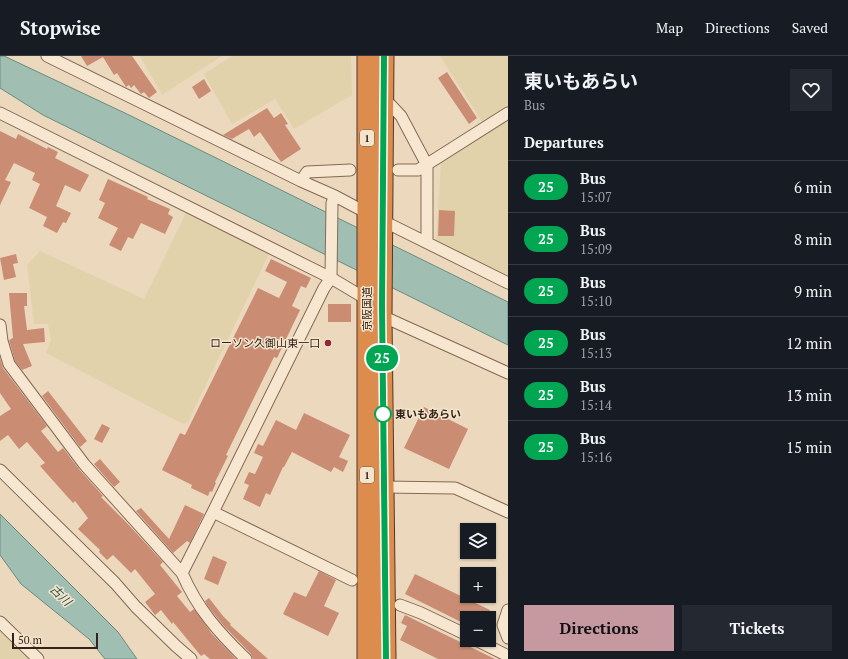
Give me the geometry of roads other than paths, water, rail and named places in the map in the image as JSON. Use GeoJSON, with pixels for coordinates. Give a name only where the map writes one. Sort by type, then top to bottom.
{"type":"FeatureCollection","features":[{"type":"Feature","properties":{"kind":"highway","name":"京阪国道"},"geometry":{"type":"LineString","coordinates":[[367,56],[375,220]]}},
{"type":"Feature","properties":{"kind":"highway","name":"京阪国道"},"geometry":{"type":"LineString","coordinates":[[367,659],[372,296],[375,220],[384,97],[384,56]]}},
{"type":"Feature","properties":{"kind":"highway","name":"京阪国道"},"geometry":{"type":"LineString","coordinates":[[372,296],[382,316],[386,659]]}},
{"type":"Feature","properties":{"kind":"street"},"geometry":{"type":"LineString","coordinates":[[47,56],[301,181],[375,220],[427,242],[508,282]]}},
{"type":"Feature","properties":{"kind":"street"},"geometry":{"type":"LineString","coordinates":[[384,97],[401,116],[428,165],[427,242]]}},
{"type":"Feature","properties":{"kind":"street"},"geometry":{"type":"LineString","coordinates":[[0,113],[372,296]]}},
{"type":"Feature","properties":{"kind":"street"},"geometry":{"type":"LineString","coordinates":[[398,170],[418,170],[428,165],[508,113]]}},
{"type":"Feature","properties":{"kind":"street"},"geometry":{"type":"LineString","coordinates":[[301,181],[308,172],[350,170]]}},
{"type":"Feature","properties":{"kind":"street"},"geometry":{"type":"LineString","coordinates":[[182,573],[331,275],[333,199]]}},
{"type":"Feature","properties":{"kind":"street"},"geometry":{"type":"LineString","coordinates":[[382,316],[508,373]]}},
{"type":"Feature","properties":{"kind":"street"},"geometry":{"type":"LineString","coordinates":[[0,325],[2,341],[9,364],[84,464],[182,573],[190,592],[206,617],[223,637],[246,659]]}},
{"type":"Feature","properties":{"kind":"street"},"geometry":{"type":"LineString","coordinates":[[0,470],[115,583],[176,646],[191,659]]}},
{"type":"Feature","properties":{"kind":"street"},"geometry":{"type":"LineString","coordinates":[[384,487],[455,488],[508,512]]}},
{"type":"Feature","properties":{"kind":"street"},"geometry":{"type":"LineString","coordinates":[[213,512],[352,580]]}},
{"type":"Feature","properties":{"kind":"street"},"geometry":{"type":"LineString","coordinates":[[400,605],[421,613],[460,632]]}},
{"type":"Feature","properties":{"kind":"street"},"geometry":{"type":"LineString","coordinates":[[508,610],[503,625],[508,638]]}},
{"type":"Feature","properties":{"kind":"street"},"geometry":{"type":"LineString","coordinates":[[0,622],[38,659]]}},
{"type":"Feature","properties":{"kind":"street"},"geometry":{"type":"LineString","coordinates":[[490,647],[508,656]]}},
{"type":"Feature","properties":{"kind":"water"},"geometry":{"type":"Polygon","coordinates":[[[0,56],[4,56],[127,114],[508,302],[508,345],[43,115],[0,88],[0,56]]]}},
{"type":"Feature","properties":{"kind":"water","name":"古川"},"geometry":{"type":"Polygon","coordinates":[[[0,514],[118,632],[137,659],[105,659],[89,639],[21,584],[0,555],[0,514]]]}},
{"type":"Feature","properties":{"kind":"place","name":"ローソン久御山東一口"},"geometry":{"type":"Point","coordinates":[328,343]}},
{"type":"Feature","properties":{"kind":"place","name":"東いもあらい"},"geometry":{"type":"Point","coordinates":[383,414]}}]}
